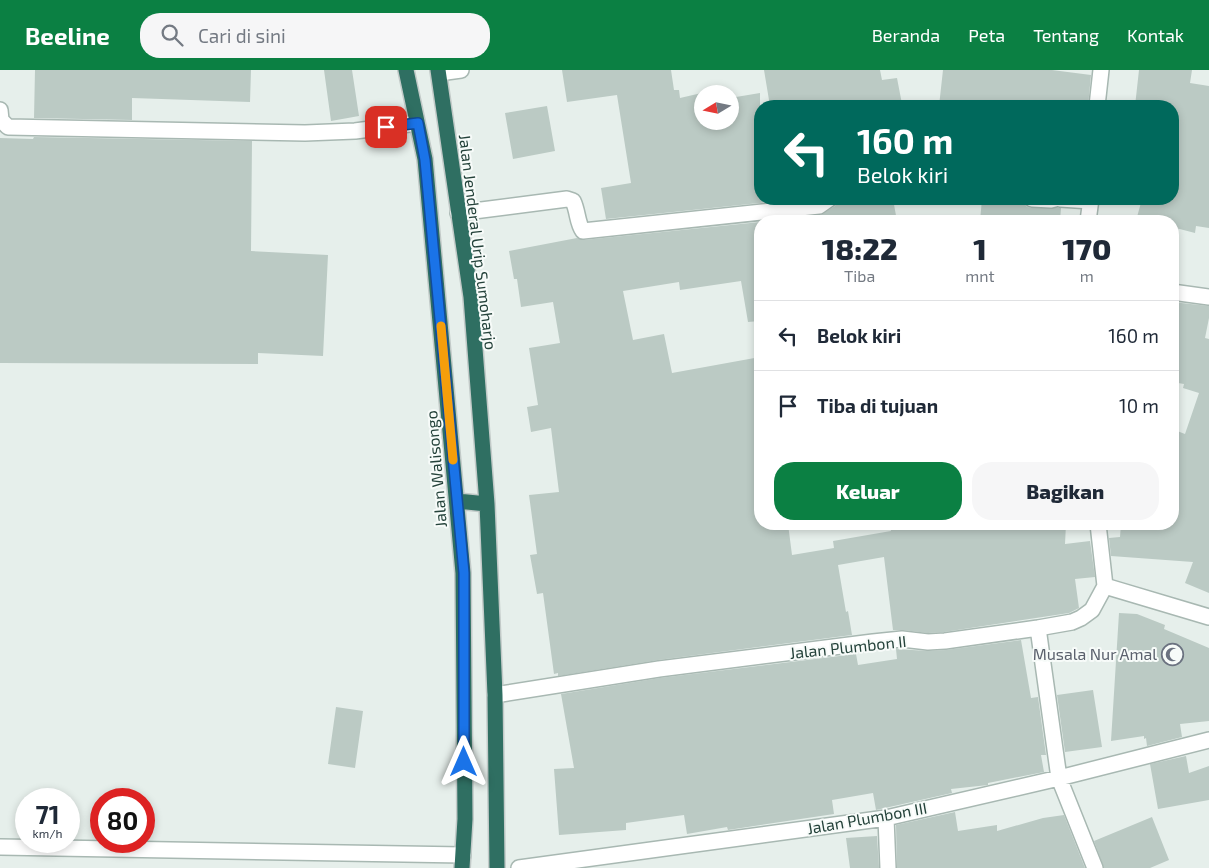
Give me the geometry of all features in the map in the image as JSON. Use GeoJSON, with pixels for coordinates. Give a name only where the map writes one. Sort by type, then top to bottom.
{"type":"FeatureCollection","features":[{"type":"Feature","properties":{"kind":"highway","name":"Jalan Walisongo"},"geometry":{"type":"LineString","coordinates":[[406,70],[425,160],[464,573],[464,819],[462,862]]}},
{"type":"Feature","properties":{"kind":"highway","name":"Jalan Jenderal Urip Sumoharjo"},"geometry":{"type":"LineString","coordinates":[[438,72],[470,297],[487,504],[495,695],[497,868]]}},
{"type":"Feature","properties":{"kind":"highway"},"geometry":{"type":"LineString","coordinates":[[457,501],[487,504]]}},
{"type":"Feature","properties":{"kind":"street"},"geometry":{"type":"LineString","coordinates":[[438,72],[461,70]]}},
{"type":"Feature","properties":{"kind":"street"},"geometry":{"type":"LineString","coordinates":[[1098,100],[1101,70]]}},
{"type":"Feature","properties":{"kind":"street"},"geometry":{"type":"LineString","coordinates":[[0,110],[1,120],[8,127],[305,133],[355,131],[418,123]]}},
{"type":"Feature","properties":{"kind":"street"},"geometry":{"type":"LineString","coordinates":[[458,213],[568,199],[573,201],[577,209],[583,231],[820,205]]}},
{"type":"Feature","properties":{"kind":"street"},"geometry":{"type":"LineString","coordinates":[[1179,293],[1209,297]]}},
{"type":"Feature","properties":{"kind":"street"},"geometry":{"type":"LineString","coordinates":[[1099,530],[1105,586],[1209,617]]}},
{"type":"Feature","properties":{"kind":"street","name":"Jalan Plumbon II"},"geometry":{"type":"LineString","coordinates":[[495,695],[659,669],[873,642],[902,639],[928,642],[945,641],[1038,628],[1081,618],[1092,610],[1105,586]]}},
{"type":"Feature","properties":{"kind":"street"},"geometry":{"type":"LineString","coordinates":[[1038,628],[1059,778],[1095,868]]}},
{"type":"Feature","properties":{"kind":"street","name":"Jalan Plumbon III"},"geometry":{"type":"LineString","coordinates":[[519,868],[886,818],[1059,778],[1209,740]]}},
{"type":"Feature","properties":{"kind":"street"},"geometry":{"type":"LineString","coordinates":[[886,818],[888,868]]}},
{"type":"Feature","properties":{"kind":"street"},"geometry":{"type":"LineString","coordinates":[[0,847],[462,862]]}},
{"type":"Feature","properties":{"kind":"building"},"geometry":{"type":"Polygon","coordinates":[[[35,70],[251,70],[250,102],[132,98],[132,120],[34,118],[35,70]]]}},
{"type":"Feature","properties":{"kind":"building"},"geometry":{"type":"Polygon","coordinates":[[[324,70],[352,70],[359,116],[331,121],[324,70]]]}},
{"type":"Feature","properties":{"kind":"building"},"geometry":{"type":"Polygon","coordinates":[[[562,70],[671,70],[674,90],[679,90],[680,98],[694,95],[694,130],[739,130],[739,96],[760,93],[760,100],[754,100],[754,204],[606,219],[601,188],[631,183],[617,95],[567,102],[562,70]]]}},
{"type":"Feature","properties":{"kind":"building"},"geometry":{"type":"Polygon","coordinates":[[[764,70],[880,70],[882,80],[897,78],[901,100],[769,100],[764,70]]]}},
{"type":"Feature","properties":{"kind":"building"},"geometry":{"type":"Polygon","coordinates":[[[943,70],[1052,70],[1091,75],[1089,100],[940,100],[943,70]]]}},
{"type":"Feature","properties":{"kind":"building"},"geometry":{"type":"Polygon","coordinates":[[[1139,70],[1192,70],[1190,83],[1209,86],[1209,228],[1196,226],[1195,233],[1179,229],[1179,215],[1138,215],[1140,205],[1179,205],[1179,100],[1136,100],[1139,70]]]}},
{"type":"Feature","properties":{"kind":"building"},"geometry":{"type":"Polygon","coordinates":[[[547,106],[555,151],[513,159],[505,113],[547,106]]]}},
{"type":"Feature","properties":{"kind":"building"},"geometry":{"type":"Polygon","coordinates":[[[34,137],[252,141],[251,251],[328,255],[323,356],[258,353],[258,364],[0,363],[0,138],[33,139],[34,137]]]}},
{"type":"Feature","properties":{"kind":"building"},"geometry":{"type":"Polygon","coordinates":[[[894,205],[896,215],[820,215],[835,206],[894,205]]]}},
{"type":"Feature","properties":{"kind":"building"},"geometry":{"type":"Polygon","coordinates":[[[981,205],[1025,205],[1032,208],[1061,208],[1060,215],[981,215],[981,205]]]}},
{"type":"Feature","properties":{"kind":"building"},"geometry":{"type":"Polygon","coordinates":[[[754,223],[754,322],[748,322],[741,281],[680,290],[679,282],[623,291],[633,340],[664,334],[672,373],[754,358],[754,530],[789,530],[792,555],[834,548],[833,541],[891,530],[1066,530],[1065,544],[1090,541],[1095,577],[1075,579],[1079,608],[1069,613],[944,632],[928,633],[893,630],[884,557],[838,565],[852,635],[658,660],[558,676],[558,673],[554,674],[543,593],[537,594],[530,555],[537,554],[529,495],[559,492],[551,428],[531,432],[527,407],[538,405],[529,348],[560,343],[553,302],[521,307],[517,279],[514,279],[509,251],[577,238],[584,240],[754,223]]]}},
{"type":"Feature","properties":{"kind":"building"},"geometry":{"type":"Polygon","coordinates":[[[1179,303],[1209,306],[1205,338],[1209,339],[1209,593],[1185,583],[1193,562],[1111,556],[1109,538],[1120,537],[1121,530],[1179,530],[1179,432],[1185,434],[1199,393],[1183,388],[1184,384],[1179,383],[1179,303]]]}},
{"type":"Feature","properties":{"kind":"building"},"geometry":{"type":"Polygon","coordinates":[[[1119,613],[1137,614],[1165,625],[1164,629],[1209,648],[1209,721],[1180,724],[1182,737],[1147,746],[1144,736],[1111,741],[1119,613]]]}},
{"type":"Feature","properties":{"kind":"building"},"geometry":{"type":"Polygon","coordinates":[[[1021,640],[1031,698],[1038,697],[1046,755],[1041,755],[1044,772],[988,783],[988,785],[951,789],[952,793],[876,810],[873,793],[832,800],[834,814],[728,830],[727,827],[687,834],[684,815],[626,823],[626,830],[559,835],[554,769],[574,768],[561,694],[660,678],[856,654],[858,665],[897,659],[896,649],[946,650],[1021,640]]]}},
{"type":"Feature","properties":{"kind":"building"},"geometry":{"type":"Polygon","coordinates":[[[1093,690],[1102,747],[1065,752],[1057,695],[1093,690]]]}},
{"type":"Feature","properties":{"kind":"building"},"geometry":{"type":"Polygon","coordinates":[[[336,707],[363,711],[355,768],[328,764],[336,707]]]}},
{"type":"Feature","properties":{"kind":"building"},"geometry":{"type":"Polygon","coordinates":[[[1186,756],[1189,773],[1209,766],[1209,800],[1158,809],[1150,764],[1186,756]]]}},
{"type":"Feature","properties":{"kind":"building"},"geometry":{"type":"Polygon","coordinates":[[[955,812],[958,831],[997,825],[997,831],[1043,818],[1064,815],[1085,868],[897,868],[896,825],[955,812]]]}},
{"type":"Feature","properties":{"kind":"building"},"geometry":{"type":"Polygon","coordinates":[[[1152,817],[1169,860],[1150,868],[1104,868],[1094,841],[1152,817]]]}},
{"type":"Feature","properties":{"kind":"building"},"geometry":{"type":"Polygon","coordinates":[[[877,836],[879,868],[850,868],[846,838],[877,836]]]}},
{"type":"Feature","properties":{"kind":"slow traffic"},"geometry":{"type":"LineString","coordinates":[[441,326],[453,460]]}},
{"type":"Feature","properties":{"kind":"place","name":"Musala Nur Amal"},"geometry":{"type":"Point","coordinates":[1173,654]}},
{"type":"Feature","properties":{"kind":"route"},"geometry":{"type":"LineString","coordinates":[[386,127],[418,123],[425,160],[464,573],[464,762]]}}]}
